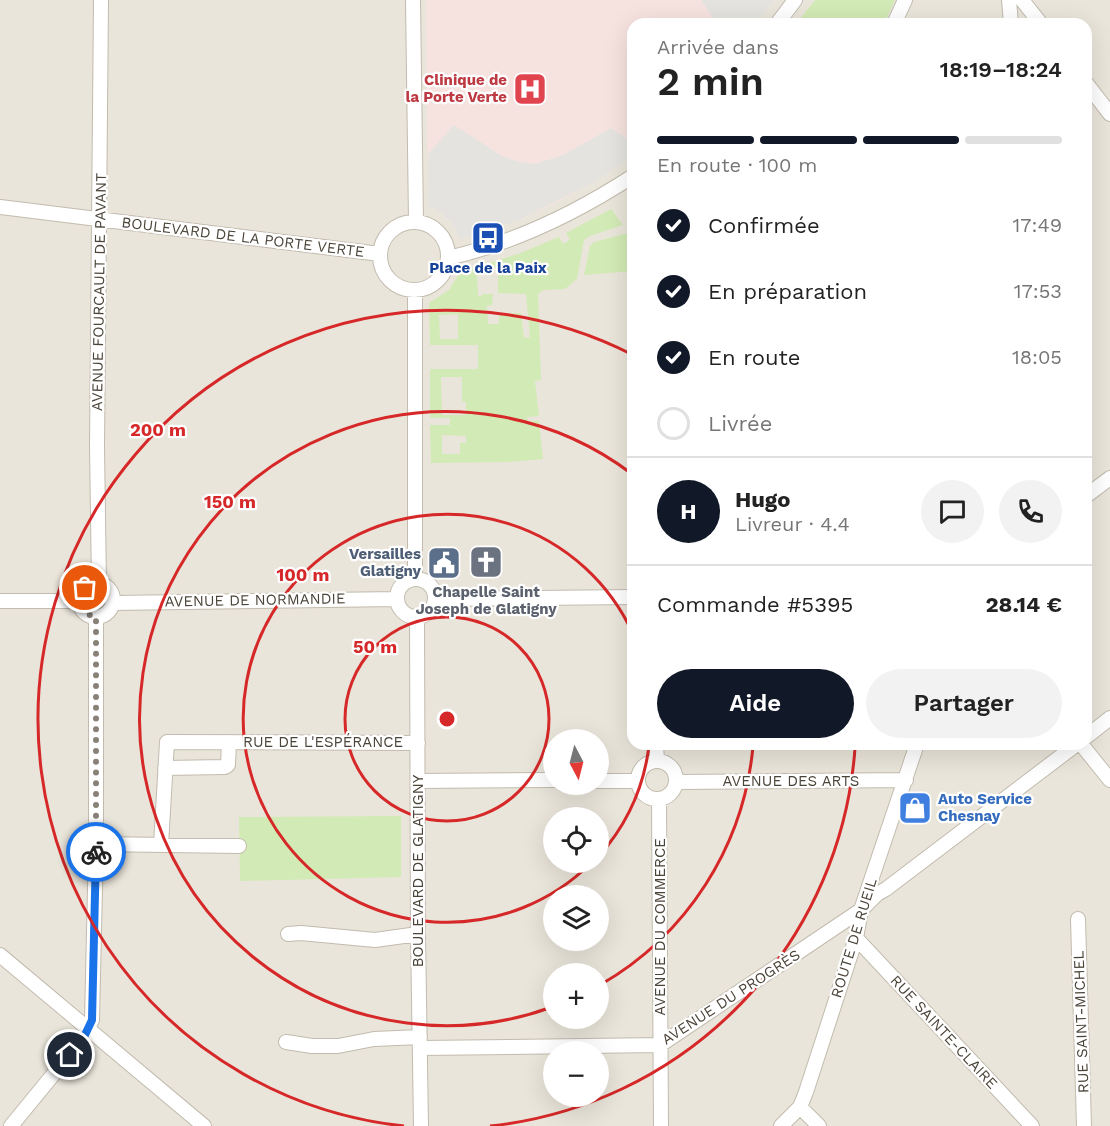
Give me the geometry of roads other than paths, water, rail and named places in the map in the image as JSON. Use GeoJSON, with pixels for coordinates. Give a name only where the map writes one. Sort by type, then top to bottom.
{"type":"FeatureCollection","features":[{"type":"Feature","properties":{"kind":"street","name":"AVENUE FOURCAULT DE PAVANT"},"geometry":{"type":"LineString","coordinates":[[99,584],[97,447],[102,0]]}},
{"type":"Feature","properties":{"kind":"street"},"geometry":{"type":"LineString","coordinates":[[413,0],[416,222]]}},
{"type":"Feature","properties":{"kind":"street"},"geometry":{"type":"LineString","coordinates":[[782,18],[795,0]]}},
{"type":"Feature","properties":{"kind":"street"},"geometry":{"type":"LineString","coordinates":[[897,18],[905,0]]}},
{"type":"Feature","properties":{"kind":"street"},"geometry":{"type":"LineString","coordinates":[[1009,0],[1010,18]]}},
{"type":"Feature","properties":{"kind":"street"},"geometry":{"type":"LineString","coordinates":[[1022,0],[1036,18]]}},
{"type":"Feature","properties":{"kind":"street"},"geometry":{"type":"LineString","coordinates":[[1092,91],[1110,114]]}},
{"type":"Feature","properties":{"kind":"street"},"geometry":{"type":"LineString","coordinates":[[448,258],[493,246],[536,228],[578,209],[627,180]]}},
{"type":"Feature","properties":{"kind":"street","name":"BOULEVARD DE LA PORTE VERTE"},"geometry":{"type":"LineString","coordinates":[[0,207],[380,254]]}},
{"type":"Feature","properties":{"kind":"street"},"geometry":{"type":"LineString","coordinates":[[416,222],[435,229],[447,247],[448,258],[440,278],[429,287],[414,290],[399,287],[387,277],[382,270],[380,254],[387,235],[395,228],[416,222]]}},
{"type":"Feature","properties":{"kind":"street"},"geometry":{"type":"LineString","coordinates":[[414,290],[415,579]]}},
{"type":"Feature","properties":{"kind":"street"},"geometry":{"type":"LineString","coordinates":[[1092,492],[1110,478]]}},
{"type":"Feature","properties":{"kind":"street"},"geometry":{"type":"LineString","coordinates":[[415,579],[422,579],[431,587],[435,599],[427,613],[417,616],[405,614],[397,599],[400,587],[409,580],[415,579]]}},
{"type":"Feature","properties":{"kind":"street"},"geometry":{"type":"LineString","coordinates":[[99,584],[108,588],[113,603],[107,613],[96,617],[82,610],[79,601],[85,588],[99,584]]}},
{"type":"Feature","properties":{"kind":"street"},"geometry":{"type":"LineString","coordinates":[[435,599],[627,597]]}},
{"type":"Feature","properties":{"kind":"street","name":"AVENUE DE NORMANDIE"},"geometry":{"type":"LineString","coordinates":[[113,603],[397,599]]}},
{"type":"Feature","properties":{"kind":"street"},"geometry":{"type":"LineString","coordinates":[[0,601],[79,601]]}},
{"type":"Feature","properties":{"kind":"street","name":"BOULEVARD DE GLATIGNY"},"geometry":{"type":"LineString","coordinates":[[417,616],[421,1126]]}},
{"type":"Feature","properties":{"kind":"street"},"geometry":{"type":"LineString","coordinates":[[11,1126],[84,1037],[88,1030],[92,1009],[96,844],[96,617]]}},
{"type":"Feature","properties":{"kind":"street"},"geometry":{"type":"LineString","coordinates":[[1092,732],[1110,718]]}},
{"type":"Feature","properties":{"kind":"street","name":"RUE DE L'ESPÉRANCE"},"geometry":{"type":"LineString","coordinates":[[161,846],[166,742],[418,742]]}},
{"type":"Feature","properties":{"kind":"street","name":"RUE DE L'ESPÉRANCE"},"geometry":{"type":"LineString","coordinates":[[165,768],[225,767],[228,765],[229,742]]}},
{"type":"Feature","properties":{"kind":"street"},"geometry":{"type":"LineString","coordinates":[[656,750],[657,761]]}},
{"type":"Feature","properties":{"kind":"street","name":"ROUTE DE RUEIL"},"geometry":{"type":"LineString","coordinates":[[781,1126],[800,1107],[857,923],[915,750]]}},
{"type":"Feature","properties":{"kind":"street","name":"AVENUE DU PROGRÈS"},"geometry":{"type":"LineString","coordinates":[[286,1042],[312,1046],[338,1046],[374,1039],[420,1043],[660,1045],[857,923],[877,894],[1071,750]]}},
{"type":"Feature","properties":{"kind":"street"},"geometry":{"type":"LineString","coordinates":[[1084,750],[1110,780]]}},
{"type":"Feature","properties":{"kind":"street"},"geometry":{"type":"LineString","coordinates":[[657,761],[673,769],[677,782],[673,792],[659,800],[642,793],[638,781],[641,769],[657,761]]}},
{"type":"Feature","properties":{"kind":"street"},"geometry":{"type":"LineString","coordinates":[[418,781],[543,780]]}},
{"type":"Feature","properties":{"kind":"street","name":"AVENUE DES ARTS"},"geometry":{"type":"LineString","coordinates":[[677,782],[906,780]]}},
{"type":"Feature","properties":{"kind":"street"},"geometry":{"type":"LineString","coordinates":[[609,781],[638,781]]}},
{"type":"Feature","properties":{"kind":"street","name":"AVENUE DU COMMERCE"},"geometry":{"type":"LineString","coordinates":[[659,800],[661,1126]]}},
{"type":"Feature","properties":{"kind":"street"},"geometry":{"type":"LineString","coordinates":[[96,844],[239,846]]}},
{"type":"Feature","properties":{"kind":"street","name":"RUE SAINT-MICHEL"},"geometry":{"type":"LineString","coordinates":[[1078,919],[1084,1126]]}},
{"type":"Feature","properties":{"kind":"street","name":"RUE SAINTE-CLAIRE"},"geometry":{"type":"LineString","coordinates":[[857,923],[1032,1126]]}},
{"type":"Feature","properties":{"kind":"street"},"geometry":{"type":"LineString","coordinates":[[288,934],[301,933],[375,940],[418,933]]}},
{"type":"Feature","properties":{"kind":"street"},"geometry":{"type":"LineString","coordinates":[[0,955],[204,1126]]}},
{"type":"Feature","properties":{"kind":"street"},"geometry":{"type":"LineString","coordinates":[[800,1107],[819,1126]]}},
{"type":"Feature","properties":{"kind":"place","name":"Clinique de la Porte Verte"},"geometry":{"type":"Point","coordinates":[530,89]}},
{"type":"Feature","properties":{"kind":"place","name":"Place de la Paix"},"geometry":{"type":"Point","coordinates":[488,238]}},
{"type":"Feature","properties":{"kind":"place","name":"Chapelle Saint Joseph de Glatigny"},"geometry":{"type":"Point","coordinates":[486,562]}},
{"type":"Feature","properties":{"kind":"place","name":"Versailles Glatigny"},"geometry":{"type":"Point","coordinates":[444,563]}},
{"type":"Feature","properties":{"kind":"place","name":"Auto Service Chesnay"},"geometry":{"type":"Point","coordinates":[915,808]}}]}
